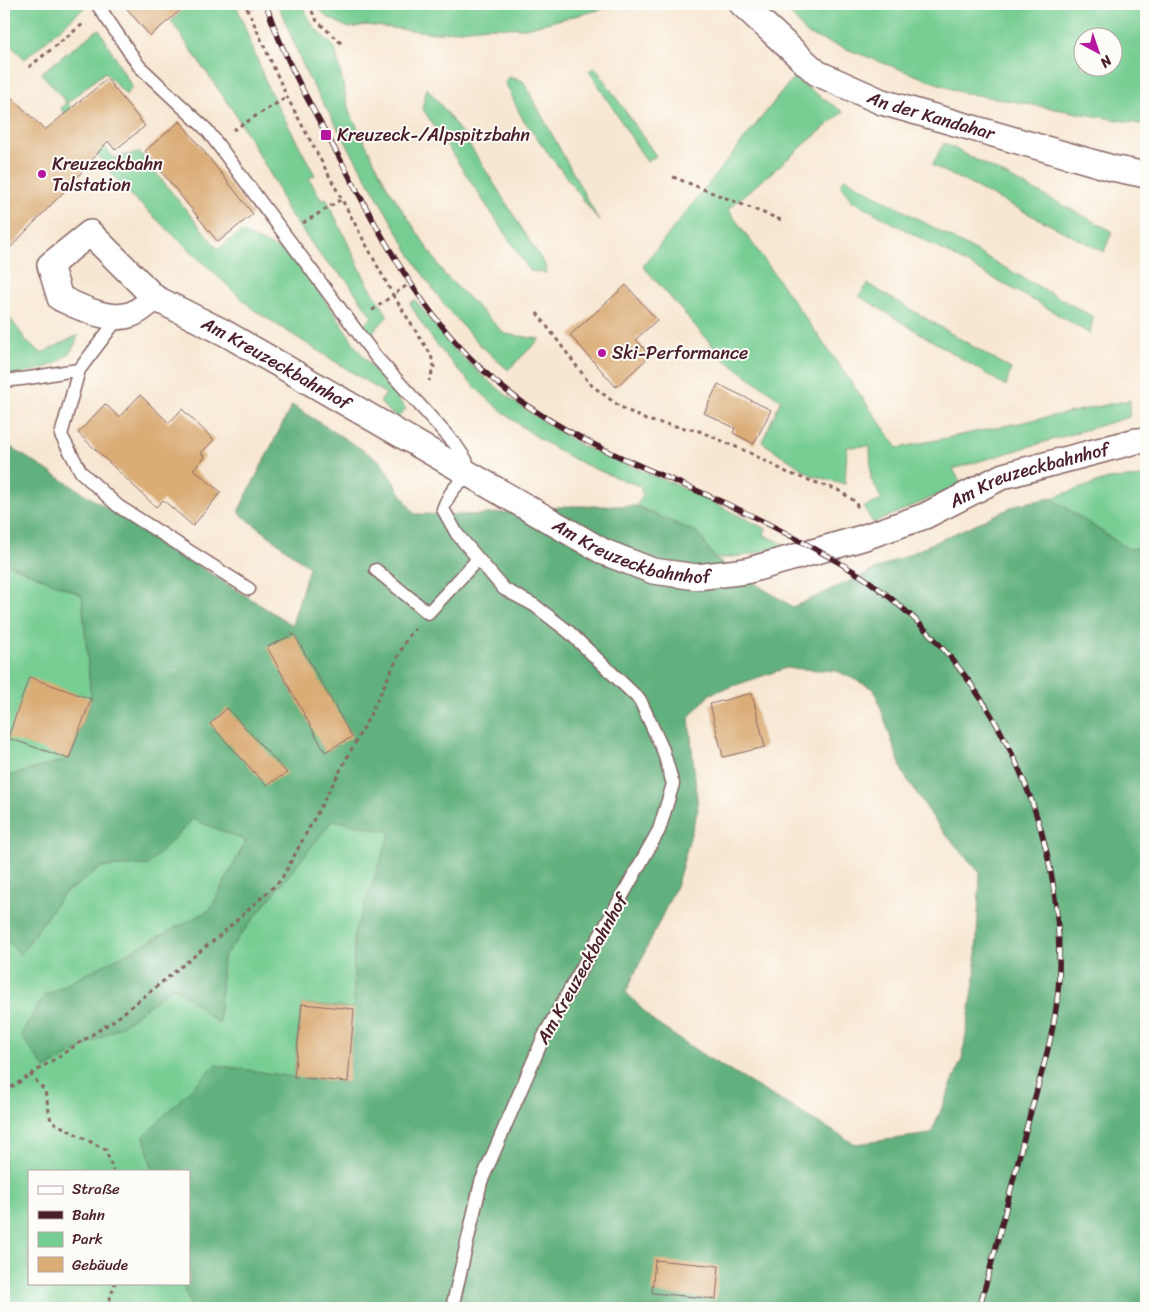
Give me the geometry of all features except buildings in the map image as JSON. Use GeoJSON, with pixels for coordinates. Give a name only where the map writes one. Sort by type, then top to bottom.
{"type":"FeatureCollection","features":[{"type":"Feature","properties":{"kind":"street","name":"An der Kandahar"},"geometry":{"type":"LineString","coordinates":[[742,4],[817,73],[882,102],[1112,168],[1146,175]]}},
{"type":"Feature","properties":{"kind":"street","name":"Am Kreuzeckbahnhof"},"geometry":{"type":"LineString","coordinates":[[119,317],[88,311],[60,298],[50,265],[90,233],[155,298],[225,333],[604,552],[653,571],[696,577],[746,570],[862,538],[925,516],[1003,476],[1146,440]]}},
{"type":"Feature","properties":{"kind":"street"},"geometry":{"type":"LineString","coordinates":[[119,317],[133,314],[155,298]]}},
{"type":"Feature","properties":{"kind":"lane"},"geometry":{"type":"LineString","coordinates":[[99,6],[139,66],[207,130],[286,234],[370,350],[456,444],[466,460],[470,475]]}},
{"type":"Feature","properties":{"kind":"lane"},"geometry":{"type":"LineString","coordinates":[[119,317],[79,370],[61,435],[81,472],[118,506],[249,589]]}},
{"type":"Feature","properties":{"kind":"lane"},"geometry":{"type":"LineString","coordinates":[[4,380],[18,381],[51,373],[79,370]]}},
{"type":"Feature","properties":{"kind":"lane","name":"Am Kreuzeckbahnhof"},"geometry":{"type":"LineString","coordinates":[[452,1308],[481,1182],[545,1034],[659,830],[673,784],[663,750],[640,700],[569,632],[534,605],[504,589],[457,534],[443,509],[449,494],[459,482],[470,475]]}},
{"type":"Feature","properties":{"kind":"lane"},"geometry":{"type":"LineString","coordinates":[[376,570],[428,613],[478,559]]}},
{"type":"Feature","properties":{"kind":"path"},"geometry":{"type":"LineString","coordinates":[[257,4],[246,6],[287,97],[393,295],[431,355],[434,367],[421,406]]}},
{"type":"Feature","properties":{"kind":"path"},"geometry":{"type":"LineString","coordinates":[[308,4],[317,21],[342,44]]}},
{"type":"Feature","properties":{"kind":"path"},"geometry":{"type":"LineString","coordinates":[[29,67],[99,6]]}},
{"type":"Feature","properties":{"kind":"path"},"geometry":{"type":"LineString","coordinates":[[215,141],[287,97]]}},
{"type":"Feature","properties":{"kind":"path"},"geometry":{"type":"LineString","coordinates":[[673,177],[781,220]]}},
{"type":"Feature","properties":{"kind":"path"},"geometry":{"type":"LineString","coordinates":[[286,234],[342,199]]}},
{"type":"Feature","properties":{"kind":"path"},"geometry":{"type":"LineString","coordinates":[[380,303],[406,286]]}},
{"type":"Feature","properties":{"kind":"path"},"geometry":{"type":"LineString","coordinates":[[537,313],[590,384],[618,406],[646,420],[700,431],[750,453],[788,473],[838,490],[856,502],[862,538]]}},
{"type":"Feature","properties":{"kind":"path"},"geometry":{"type":"LineString","coordinates":[[4,1092],[116,1019],[218,937],[281,880],[368,720],[407,638],[428,613]]}},
{"type":"Feature","properties":{"kind":"path"},"geometry":{"type":"LineString","coordinates":[[30,1074],[45,1091],[50,1121],[106,1150],[113,1170]]}},
{"type":"Feature","properties":{"kind":"path"},"geometry":{"type":"LineString","coordinates":[[107,1308],[115,1284]]}},
{"type":"Feature","properties":{"kind":"green space"},"geometry":{"type":"Polygon","coordinates":[[[4,4],[82,4],[85,7],[25,59],[4,39],[4,4]]]}},
{"type":"Feature","properties":{"kind":"green space"},"geometry":{"type":"Polygon","coordinates":[[[190,4],[236,4],[268,88],[315,175],[309,178],[322,201],[326,198],[366,281],[388,316],[369,336],[362,327],[372,317],[346,279],[322,258],[285,207],[276,184],[234,112],[171,21],[190,4]]]}},
{"type":"Feature","properties":{"kind":"green space"},"geometry":{"type":"Polygon","coordinates":[[[278,4],[302,4],[313,26],[335,48],[349,111],[387,186],[445,275],[505,334],[540,339],[508,370],[478,343],[445,306],[419,269],[307,75],[278,4]]]}},
{"type":"Feature","properties":{"kind":"green space"},"geometry":{"type":"Polygon","coordinates":[[[314,4],[623,4],[526,28],[487,27],[435,33],[366,25],[349,28],[327,17],[314,4]]]}},
{"type":"Feature","properties":{"kind":"green space"},"geometry":{"type":"Polygon","coordinates":[[[782,4],[1146,4],[1146,125],[960,92],[807,34],[782,4]]]}},
{"type":"Feature","properties":{"kind":"green space"},"geometry":{"type":"Polygon","coordinates":[[[99,29],[132,87],[126,95],[105,72],[67,103],[114,158],[139,152],[218,249],[241,232],[284,252],[297,263],[336,315],[356,347],[406,409],[398,417],[389,412],[380,402],[386,394],[254,310],[124,189],[61,109],[66,102],[41,73],[99,29]]]}},
{"type":"Feature","properties":{"kind":"green space"},"geometry":{"type":"Polygon","coordinates":[[[595,67],[656,156],[647,162],[589,71],[595,67]]]}},
{"type":"Feature","properties":{"kind":"green space"},"geometry":{"type":"Polygon","coordinates":[[[508,77],[523,81],[599,221],[522,118],[505,82],[508,77]]]}},
{"type":"Feature","properties":{"kind":"green space"},"geometry":{"type":"Polygon","coordinates":[[[793,78],[843,112],[728,209],[898,448],[1130,400],[1129,417],[953,469],[962,485],[873,523],[864,507],[882,500],[871,479],[870,446],[847,447],[845,484],[811,475],[762,442],[781,400],[725,360],[643,266],[793,78]]]}},
{"type":"Feature","properties":{"kind":"green space"},"geometry":{"type":"Polygon","coordinates":[[[427,88],[474,152],[545,265],[546,273],[530,271],[422,108],[427,88]]]}},
{"type":"Feature","properties":{"kind":"green space"},"geometry":{"type":"Polygon","coordinates":[[[944,143],[1112,231],[1104,252],[932,165],[944,143]]]}},
{"type":"Feature","properties":{"kind":"green space"},"geometry":{"type":"Polygon","coordinates":[[[845,178],[1093,317],[1090,334],[1042,305],[851,200],[840,183],[845,178]]]}},
{"type":"Feature","properties":{"kind":"green space"},"geometry":{"type":"Polygon","coordinates":[[[868,284],[1011,369],[1006,386],[859,296],[868,284]]]}},
{"type":"Feature","properties":{"kind":"green space"},"geometry":{"type":"Polygon","coordinates":[[[415,300],[453,348],[484,377],[516,403],[549,425],[582,446],[679,486],[766,529],[764,535],[786,545],[749,555],[715,559],[698,533],[636,506],[643,496],[640,486],[597,470],[566,455],[535,436],[493,404],[438,346],[410,303],[415,300]]]}},
{"type":"Feature","properties":{"kind":"green space"},"geometry":{"type":"Polygon","coordinates":[[[7,314],[29,344],[42,353],[78,335],[74,346],[67,355],[48,366],[26,373],[4,376],[4,316],[7,314]]]}},
{"type":"Feature","properties":{"kind":"green space"},"geometry":{"type":"Polygon","coordinates":[[[292,405],[380,461],[414,514],[477,515],[571,506],[636,506],[698,533],[715,559],[793,607],[1019,504],[1051,498],[1128,549],[1146,547],[1146,1308],[191,1308],[183,1284],[190,1284],[190,1170],[153,1170],[144,1136],[215,1065],[294,1077],[302,1004],[354,1008],[354,934],[391,832],[333,820],[223,957],[219,1024],[174,986],[123,1025],[45,1069],[21,1035],[44,996],[210,910],[246,841],[193,819],[148,865],[102,867],[62,895],[20,955],[4,936],[5,777],[69,759],[91,699],[82,595],[4,562],[4,443],[292,625],[309,567],[238,512],[292,405]],[[786,668],[710,694],[689,717],[698,809],[677,884],[626,992],[654,1022],[708,1058],[855,1144],[931,1134],[962,1059],[975,977],[980,873],[940,828],[903,773],[874,689],[837,671],[786,668]]]}},
{"type":"Feature","properties":{"kind":"green space"},"geometry":{"type":"Polygon","coordinates":[[[1146,477],[1146,547],[1128,549],[1051,498],[1108,479],[1146,477]]]}},
{"type":"Feature","properties":{"kind":"green space"},"geometry":{"type":"Polygon","coordinates":[[[4,562],[82,595],[91,699],[69,759],[6,777],[4,784],[4,562]]]}},
{"type":"Feature","properties":{"kind":"green space"},"geometry":{"type":"Polygon","coordinates":[[[193,819],[246,841],[210,910],[44,996],[21,1035],[45,1069],[123,1025],[174,986],[219,1023],[223,957],[333,819],[391,832],[354,934],[354,1009],[294,1077],[144,1136],[153,1170],[28,1170],[28,1284],[183,1284],[191,1308],[4,1308],[4,936],[20,955],[62,895],[102,867],[148,865],[193,819]]]}},
{"type":"Feature","properties":{"kind":"railway"},"geometry":{"type":"LineString","coordinates":[[266,4],[298,81],[373,220],[410,282],[453,340],[507,391],[569,431],[601,448],[768,524],[834,559],[870,582],[914,618],[952,660],[985,706],[1012,755],[1034,807],[1049,861],[1057,917],[1058,993],[1048,1049],[979,1308]]}},
{"type":"Feature","properties":{"kind":"place","name":"Kreuzeck-/Alpspitzbahn"},"geometry":{"type":"Point","coordinates":[326,135]}},
{"type":"Feature","properties":{"kind":"place","name":"Kreuzeckbahn Talstation"},"geometry":{"type":"Point","coordinates":[42,174]}},
{"type":"Feature","properties":{"kind":"place","name":"Ski-Performance"},"geometry":{"type":"Point","coordinates":[602,353]}}]}
